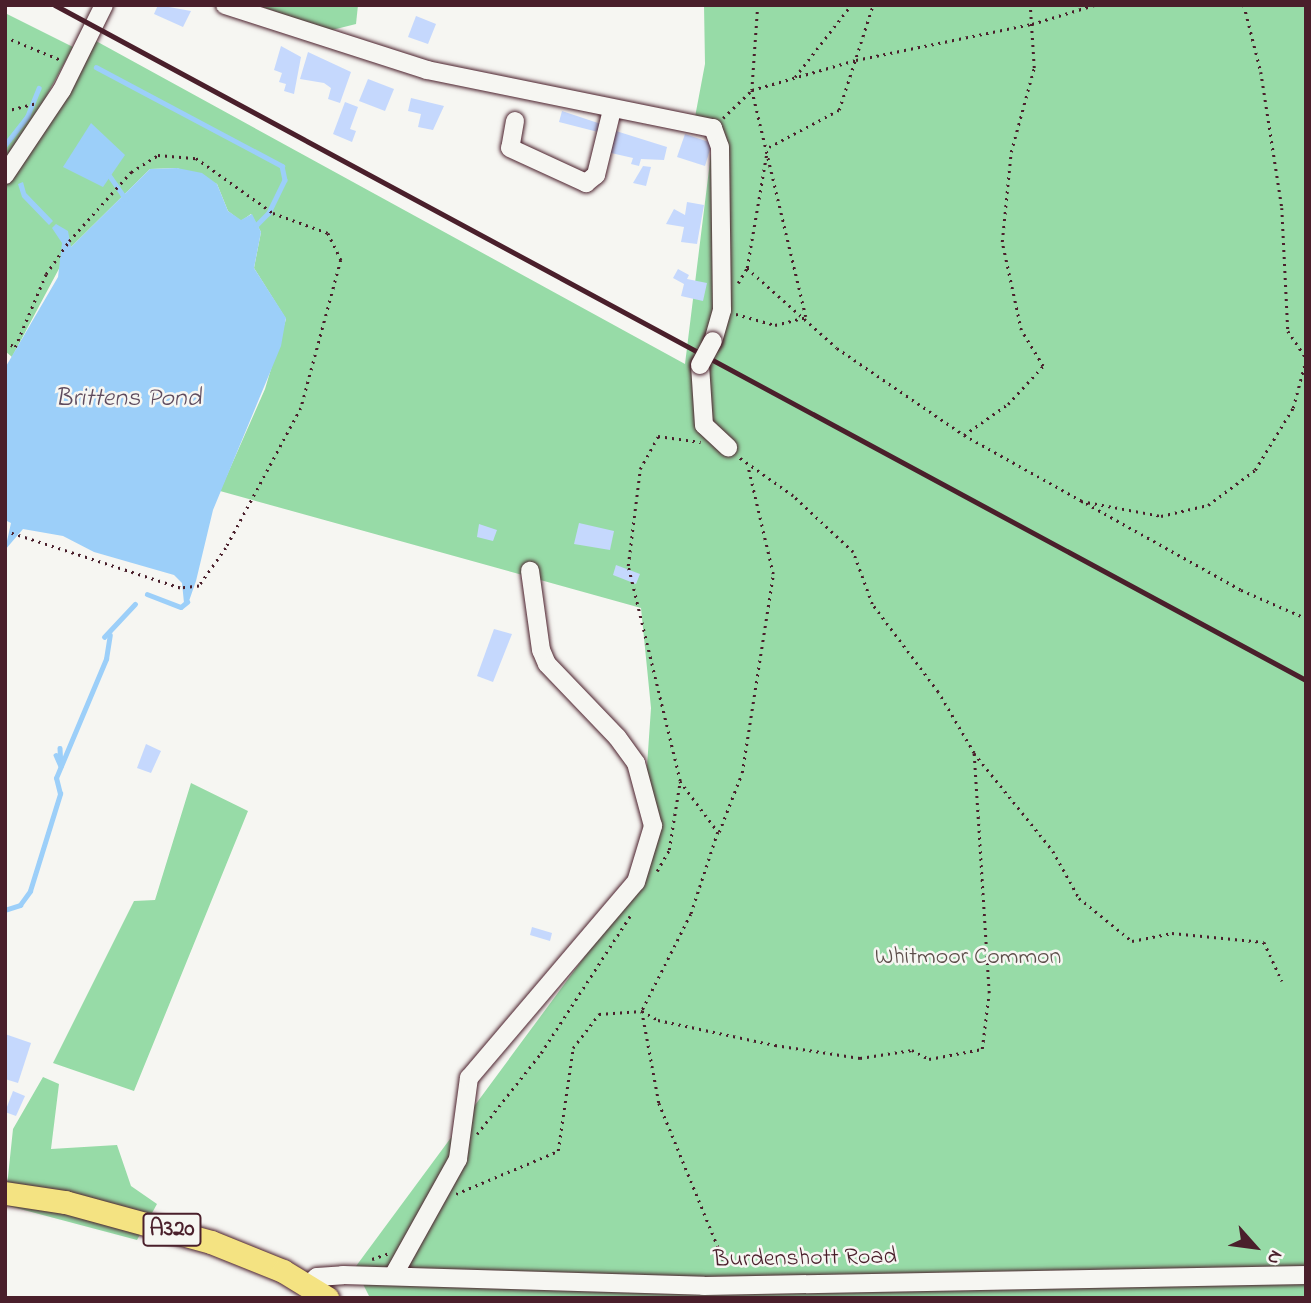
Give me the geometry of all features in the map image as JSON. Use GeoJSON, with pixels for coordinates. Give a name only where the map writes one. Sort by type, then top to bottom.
{"type":"FeatureCollection","features":[{"type":"Feature","properties":{"kind":"main road","name":"A320"},"geometry":{"type":"LineString","coordinates":[[5,1194],[78,1205],[211,1242],[308,1285],[327,1298]]}},
{"type":"Feature","properties":{"kind":"street"},"geometry":{"type":"LineString","coordinates":[[5,175],[74,65],[104,5]]}},
{"type":"Feature","properties":{"kind":"street"},"geometry":{"type":"LineString","coordinates":[[225,5],[427,70],[612,110],[713,128],[720,147],[722,310],[713,341],[700,365],[705,425],[728,447]]}},
{"type":"Feature","properties":{"kind":"street"},"geometry":{"type":"LineString","coordinates":[[515,121],[510,148],[586,183],[596,175],[612,110]]}},
{"type":"Feature","properties":{"kind":"street"},"geometry":{"type":"LineString","coordinates":[[393,1276],[458,1158],[469,1078],[636,882],[653,826],[636,763],[617,737],[547,664],[541,650],[530,571]]}},
{"type":"Feature","properties":{"kind":"street","name":"Burdenshott Road"},"geometry":{"type":"LineString","coordinates":[[308,1285],[329,1275],[733,1284],[1306,1275]]}},
{"type":"Feature","properties":{"kind":"path"},"geometry":{"type":"LineString","coordinates":[[758,5],[752,90],[807,317]]}},
{"type":"Feature","properties":{"kind":"path"},"geometry":{"type":"LineString","coordinates":[[795,78],[851,5]]}},
{"type":"Feature","properties":{"kind":"path"},"geometry":{"type":"LineString","coordinates":[[768,148],[839,110],[873,5]]}},
{"type":"Feature","properties":{"kind":"path"},"geometry":{"type":"LineString","coordinates":[[964,435],[1008,404],[1044,366],[1021,330],[1002,243],[1011,152],[1034,68],[1030,5]]}},
{"type":"Feature","properties":{"kind":"path"},"geometry":{"type":"LineString","coordinates":[[713,128],[752,90],[856,60],[1032,24],[1094,5]]}},
{"type":"Feature","properties":{"kind":"path"},"geometry":{"type":"LineString","coordinates":[[1076,500],[1161,516],[1208,505],[1255,470],[1293,408],[1306,358],[1288,331],[1282,208],[1261,72],[1244,5]]}},
{"type":"Feature","properties":{"kind":"path"},"geometry":{"type":"LineString","coordinates":[[5,37],[74,65]]}},
{"type":"Feature","properties":{"kind":"path"},"geometry":{"type":"LineString","coordinates":[[5,111],[30,103]]}},
{"type":"Feature","properties":{"kind":"path"},"geometry":{"type":"LineString","coordinates":[[768,148],[747,268],[722,310],[775,325],[807,317]]}},
{"type":"Feature","properties":{"kind":"path"},"geometry":{"type":"LineString","coordinates":[[5,341],[15,347],[46,274],[105,200],[131,172],[158,155],[196,158],[273,214],[328,233],[341,260],[301,408],[226,548],[199,586],[180,587],[5,531]]}},
{"type":"Feature","properties":{"kind":"path"},"geometry":{"type":"LineString","coordinates":[[747,268],[807,317],[837,348],[964,435],[1241,590],[1306,618]]}},
{"type":"Feature","properties":{"kind":"path"},"geometry":{"type":"LineString","coordinates":[[650,882],[669,850],[680,781],[628,566],[640,470],[658,436],[728,447],[748,467],[793,496],[853,552],[872,604],[938,692],[974,753],[1054,851],[1079,898],[1132,941],[1172,933],[1264,942],[1282,981]]}},
{"type":"Feature","properties":{"kind":"path"},"geometry":{"type":"LineString","coordinates":[[733,1284],[659,1103],[642,1011],[691,914],[718,832],[742,773],[773,574],[748,467]]}},
{"type":"Feature","properties":{"kind":"path"},"geometry":{"type":"LineString","coordinates":[[433,1202],[558,1151],[573,1048],[599,1014],[642,1011],[658,1020],[860,1058],[912,1050],[929,1059],[982,1049],[989,979],[974,753]]}},
{"type":"Feature","properties":{"kind":"path"},"geometry":{"type":"LineString","coordinates":[[680,781],[718,832]]}},
{"type":"Feature","properties":{"kind":"path"},"geometry":{"type":"LineString","coordinates":[[458,1158],[541,1054],[637,904]]}},
{"type":"Feature","properties":{"kind":"green space"},"geometry":{"type":"Polygon","coordinates":[[[257,5],[358,5],[356,24],[328,31],[257,5]]]}},
{"type":"Feature","properties":{"kind":"green space","name":"Whitmoor Common"},"geometry":{"type":"Polygon","coordinates":[[[704,5],[1306,5],[1306,1298],[370,1298],[361,1280],[348,1277],[639,883],[651,708],[641,608],[220,491],[265,389],[286,319],[254,268],[261,232],[251,214],[241,221],[228,211],[217,184],[177,168],[150,169],[70,248],[12,357],[5,351],[5,187],[82,70],[96,41],[685,364],[715,121],[695,117],[705,64],[704,5]]]}},
{"type":"Feature","properties":{"kind":"green space"},"geometry":{"type":"Polygon","coordinates":[[[5,13],[73,47],[34,119],[5,161],[5,13]]]}},
{"type":"Feature","properties":{"kind":"green space"},"geometry":{"type":"Polygon","coordinates":[[[191,783],[248,811],[134,1091],[53,1063],[134,901],[155,900],[191,783]]]}},
{"type":"Feature","properties":{"kind":"green space"},"geometry":{"type":"Polygon","coordinates":[[[43,1077],[59,1084],[51,1149],[117,1145],[131,1186],[157,1204],[137,1240],[5,1205],[13,1129],[43,1077]]]}},
{"type":"Feature","properties":{"kind":"water"},"geometry":{"type":"Polygon","coordinates":[[[91,123],[125,155],[103,187],[63,167],[91,123]]]}},
{"type":"Feature","properties":{"kind":"water","name":"Brittens Pond"},"geometry":{"type":"Polygon","coordinates":[[[177,168],[202,173],[217,184],[228,211],[241,220],[252,214],[261,232],[254,268],[286,318],[281,346],[213,510],[196,581],[189,601],[184,603],[182,583],[174,575],[94,552],[63,536],[23,529],[5,550],[11,523],[5,520],[5,368],[58,277],[62,243],[52,228],[56,224],[68,231],[71,247],[150,169],[177,168]]]}},
{"type":"Feature","properties":{"kind":"water"},"geometry":{"type":"Polygon","coordinates":[[[23,182],[26,193],[53,221],[49,225],[22,197],[18,184],[23,182]]]}},
{"type":"Feature","properties":{"kind":"building"},"geometry":{"type":"Polygon","coordinates":[[[158,5],[191,11],[183,27],[154,14],[158,5]]]}},
{"type":"Feature","properties":{"kind":"building"},"geometry":{"type":"Polygon","coordinates":[[[416,16],[436,24],[428,44],[408,37],[416,16]]]}},
{"type":"Feature","properties":{"kind":"building"},"geometry":{"type":"Polygon","coordinates":[[[281,46],[301,57],[294,94],[284,91],[286,84],[279,82],[282,73],[274,70],[281,46]]]}},
{"type":"Feature","properties":{"kind":"building"},"geometry":{"type":"Polygon","coordinates":[[[308,52],[351,72],[340,103],[328,99],[331,88],[324,83],[300,79],[308,52]]]}},
{"type":"Feature","properties":{"kind":"building"},"geometry":{"type":"Polygon","coordinates":[[[368,79],[394,89],[385,111],[359,101],[368,79]]]}},
{"type":"Feature","properties":{"kind":"building"},"geometry":{"type":"Polygon","coordinates":[[[411,98],[444,106],[433,130],[418,127],[421,114],[408,111],[411,98]]]}},
{"type":"Feature","properties":{"kind":"building"},"geometry":{"type":"Polygon","coordinates":[[[345,102],[358,107],[350,129],[356,131],[352,142],[333,134],[345,102]]]}},
{"type":"Feature","properties":{"kind":"building"},"geometry":{"type":"Polygon","coordinates":[[[562,111],[601,124],[598,132],[559,122],[562,111]]]}},
{"type":"Feature","properties":{"kind":"building"},"geometry":{"type":"Polygon","coordinates":[[[616,131],[667,147],[664,160],[641,159],[639,166],[631,164],[633,158],[611,153],[616,131]]]}},
{"type":"Feature","properties":{"kind":"building"},"geometry":{"type":"Polygon","coordinates":[[[685,134],[712,143],[705,166],[677,157],[685,134]]]}},
{"type":"Feature","properties":{"kind":"building"},"geometry":{"type":"Polygon","coordinates":[[[643,166],[651,167],[646,186],[633,183],[643,166]]]}},
{"type":"Feature","properties":{"kind":"building"},"geometry":{"type":"Polygon","coordinates":[[[687,202],[704,205],[697,244],[681,242],[684,227],[666,224],[674,209],[685,215],[687,202]]]}},
{"type":"Feature","properties":{"kind":"building"},"geometry":{"type":"Polygon","coordinates":[[[678,269],[689,275],[687,279],[707,283],[703,301],[681,296],[684,284],[673,278],[678,269]]]}},
{"type":"Feature","properties":{"kind":"building"},"geometry":{"type":"Polygon","coordinates":[[[579,523],[614,531],[610,550],[574,544],[579,523]]]}},
{"type":"Feature","properties":{"kind":"building"},"geometry":{"type":"Polygon","coordinates":[[[479,524],[497,530],[493,541],[477,537],[479,524]]]}},
{"type":"Feature","properties":{"kind":"building"},"geometry":{"type":"Polygon","coordinates":[[[616,565],[640,574],[636,584],[613,575],[616,565]]]}},
{"type":"Feature","properties":{"kind":"building"},"geometry":{"type":"Polygon","coordinates":[[[494,629],[512,634],[493,682],[477,676],[494,629]]]}},
{"type":"Feature","properties":{"kind":"building"},"geometry":{"type":"Polygon","coordinates":[[[146,744],[161,751],[151,773],[137,768],[146,744]]]}},
{"type":"Feature","properties":{"kind":"building"},"geometry":{"type":"Polygon","coordinates":[[[532,927],[552,933],[550,941],[530,935],[532,927]]]}},
{"type":"Feature","properties":{"kind":"building"},"geometry":{"type":"Polygon","coordinates":[[[5,1034],[31,1043],[18,1083],[5,1079],[5,1034]]]}},
{"type":"Feature","properties":{"kind":"building"},"geometry":{"type":"Polygon","coordinates":[[[13,1091],[25,1096],[16,1116],[5,1112],[13,1091]]]}},
{"type":"Feature","properties":{"kind":"waterway"},"geometry":{"type":"LineString","coordinates":[[96,67],[282,166],[285,180],[269,213],[256,226]]}},
{"type":"Feature","properties":{"kind":"waterway"},"geometry":{"type":"LineString","coordinates":[[5,145],[27,117],[39,88]]}},
{"type":"Feature","properties":{"kind":"waterway"},"geometry":{"type":"LineString","coordinates":[[107,172],[126,199]]}},
{"type":"Feature","properties":{"kind":"waterway"},"geometry":{"type":"LineString","coordinates":[[147,594],[181,607],[187,602]]}},
{"type":"Feature","properties":{"kind":"waterway"},"geometry":{"type":"LineString","coordinates":[[104,637],[135,604]]}},
{"type":"Feature","properties":{"kind":"waterway"},"geometry":{"type":"LineString","coordinates":[[5,910],[20,905],[30,891],[60,794],[56,778],[106,659],[110,635]]}},
{"type":"Feature","properties":{"kind":"waterway"},"geometry":{"type":"LineString","coordinates":[[60,748],[61,765]]}},
{"type":"Feature","properties":{"kind":"waterway"},"geometry":{"type":"LineString","coordinates":[[56,755],[61,766]]}},
{"type":"Feature","properties":{"kind":"railway"},"geometry":{"type":"LineString","coordinates":[[55,5],[1306,680]]}}]}
